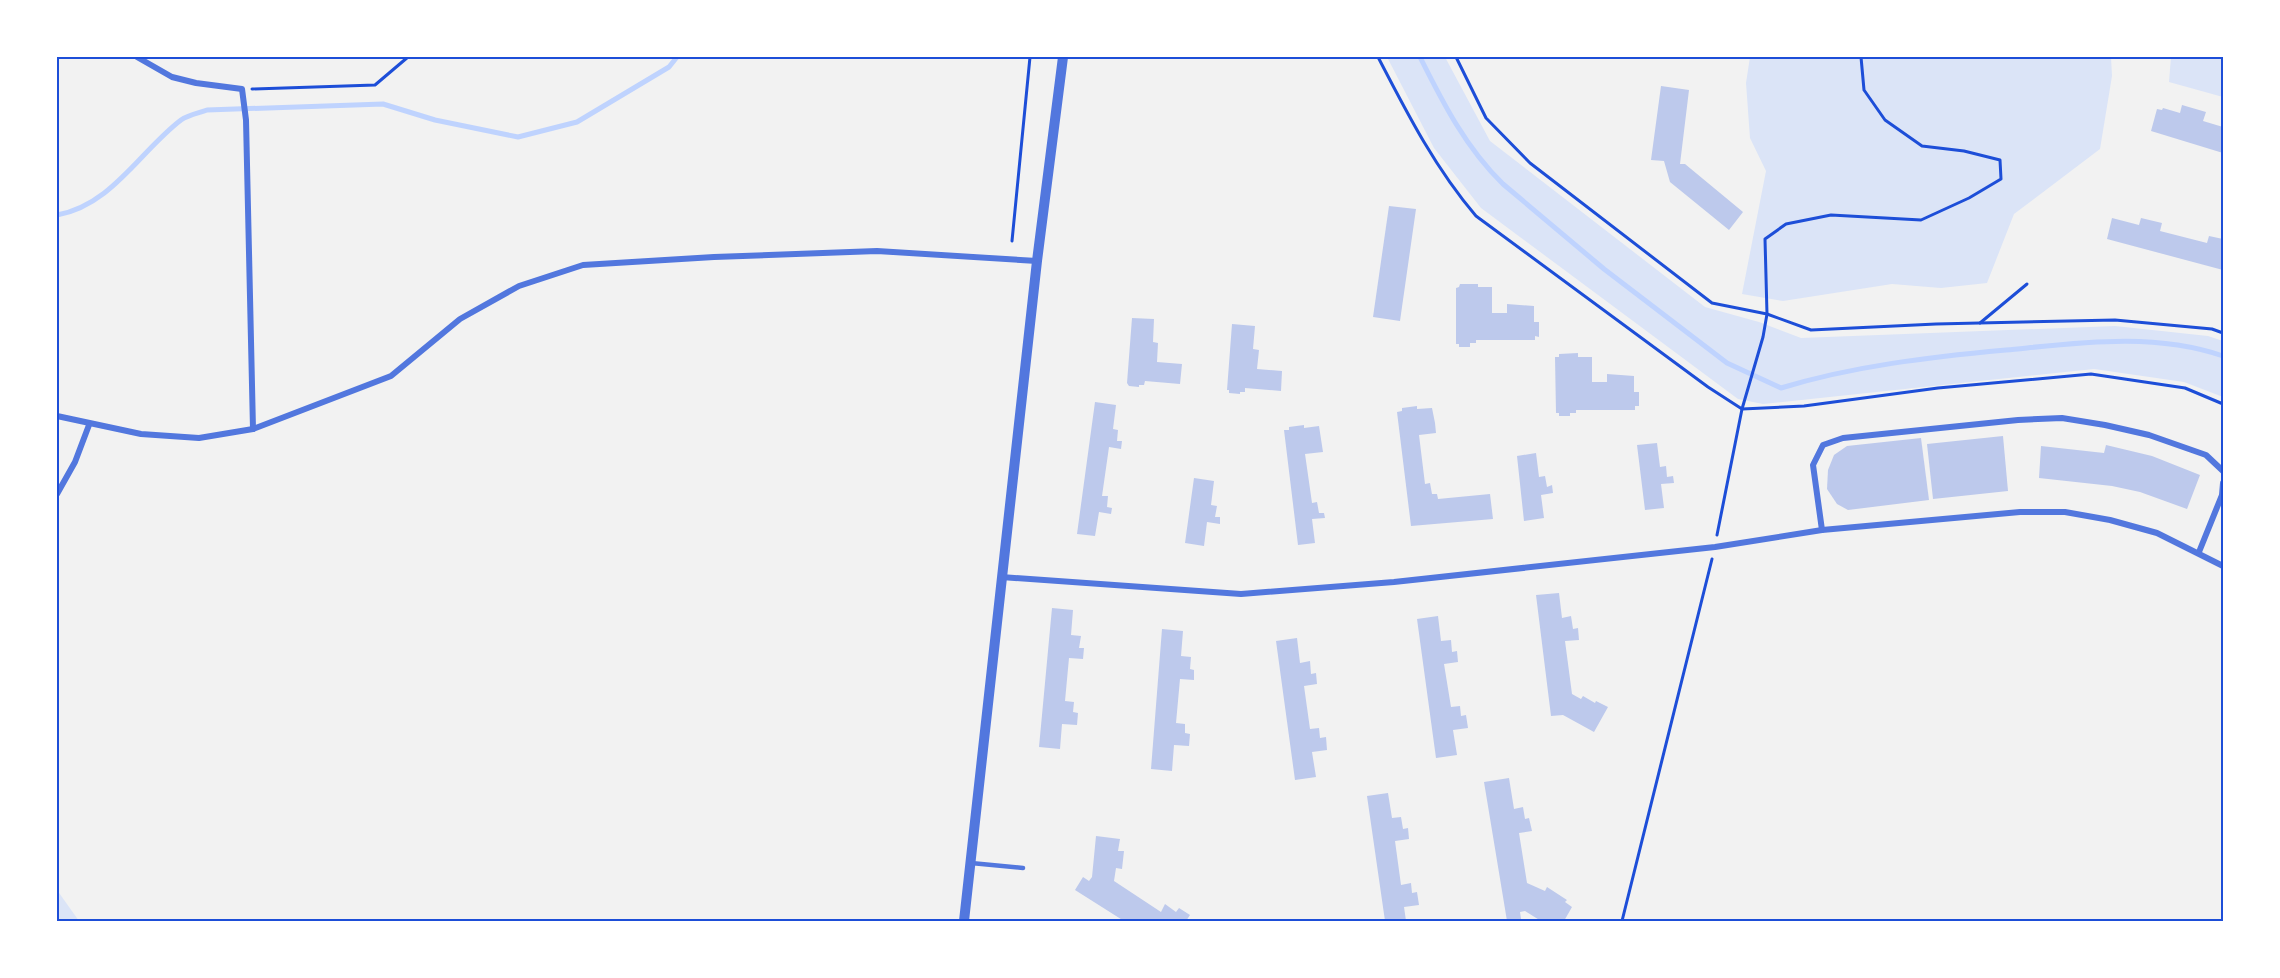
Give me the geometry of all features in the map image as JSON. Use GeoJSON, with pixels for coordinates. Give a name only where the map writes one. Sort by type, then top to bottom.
{"type":"FeatureCollection","features":[{"type":"Feature","properties":{"kind":"street"},"geometry":{"type":"LineString","coordinates":[[137,57],[172,77],[196,83],[242,89],[246,116],[253,429]]}},
{"type":"Feature","properties":{"kind":"street"},"geometry":{"type":"LineString","coordinates":[[964,921],[1037,261],[1063,57]]}},
{"type":"Feature","properties":{"kind":"street"},"geometry":{"type":"LineString","coordinates":[[57,416],[89,425],[141,434],[199,438],[253,429],[391,376],[470,314],[519,286],[583,265],[877,251],[1037,261]]}},
{"type":"Feature","properties":{"kind":"street"},"geometry":{"type":"LineString","coordinates":[[1822,530],[1813,465],[1823,445],[1843,438],[2018,420],[2062,418],[2150,435],[2206,455],[2223,471]]}},
{"type":"Feature","properties":{"kind":"street"},"geometry":{"type":"LineString","coordinates":[[57,494],[75,462],[89,425]]}},
{"type":"Feature","properties":{"kind":"street"},"geometry":{"type":"LineString","coordinates":[[2199,552],[2222,495],[2223,483]]}},
{"type":"Feature","properties":{"kind":"street"},"geometry":{"type":"LineString","coordinates":[[1001,577],[1241,594],[1394,582],[1715,547],[1822,530],[2020,512],[2066,512],[2110,520],[2157,533],[2223,566]]}},
{"type":"Feature","properties":{"kind":"lane"},"geometry":{"type":"LineString","coordinates":[[971,863],[1023,868]]}},
{"type":"Feature","properties":{"kind":"path"},"geometry":{"type":"LineString","coordinates":[[242,89],[375,85],[408,57]]}},
{"type":"Feature","properties":{"kind":"path"},"geometry":{"type":"LineString","coordinates":[[1012,241],[1030,57]]}},
{"type":"Feature","properties":{"kind":"path"},"geometry":{"type":"LineString","coordinates":[[1378,57],[1420,137],[1454,190],[1476,216],[1708,387],[1742,409],[1804,406],[1938,388],[2091,374],[2185,388],[2223,404]]}},
{"type":"Feature","properties":{"kind":"path"},"geometry":{"type":"LineString","coordinates":[[1456,57],[1486,118],[1530,163],[1712,303],[1767,314],[1811,330],[2115,320],[2212,329],[2223,333]]}},
{"type":"Feature","properties":{"kind":"path"},"geometry":{"type":"LineString","coordinates":[[1622,921],[1715,547],[1742,409],[1763,337],[1767,314],[1765,239],[1786,224],[1831,215],[1921,220],[1969,198],[2001,179],[2000,160],[1922,146],[1885,120],[1864,90],[1861,57]]}},
{"type":"Feature","properties":{"kind":"path"},"geometry":{"type":"LineString","coordinates":[[1980,323],[2027,284]]}},
{"type":"Feature","properties":{"kind":"shaded area"},"geometry":{"type":"Polygon","coordinates":[[[1387,57],[1445,57],[1490,141],[1705,307],[1759,322],[1801,338],[2115,326],[2208,336],[2223,341],[2223,397],[2184,382],[2094,369],[1763,404],[1738,399],[1481,208],[1434,148],[1387,57]]]}},
{"type":"Feature","properties":{"kind":"shaded area"},"geometry":{"type":"Polygon","coordinates":[[[1750,57],[2111,57],[2112,76],[2100,149],[2014,214],[1987,283],[1941,288],[1892,284],[1783,301],[1742,294],[1766,171],[1750,138],[1746,83],[1750,57]]]}},
{"type":"Feature","properties":{"kind":"shaded area"},"geometry":{"type":"Polygon","coordinates":[[[2171,57],[2223,57],[2223,97],[2169,82],[2171,57]]]}},
{"type":"Feature","properties":{"kind":"shaded area"},"geometry":{"type":"Polygon","coordinates":[[[57,890],[79,921],[57,921],[57,890]]]}},
{"type":"Feature","properties":{"kind":"building"},"geometry":{"type":"Polygon","coordinates":[[[1661,86],[1689,90],[1680,164],[1685,164],[1743,212],[1729,230],[1670,182],[1664,161],[1651,160],[1661,86]]]}},
{"type":"Feature","properties":{"kind":"building"},"geometry":{"type":"Polygon","coordinates":[[[2182,105],[2206,112],[2203,121],[2223,127],[2223,153],[2151,131],[2157,109],[2162,110],[2163,108],[2180,113],[2182,105]]]}},
{"type":"Feature","properties":{"kind":"building"},"geometry":{"type":"Polygon","coordinates":[[[1389,206],[1416,209],[1400,321],[1373,317],[1389,206]]]}},
{"type":"Feature","properties":{"kind":"building"},"geometry":{"type":"Polygon","coordinates":[[[2112,218],[2139,225],[2141,218],[2162,223],[2160,231],[2207,243],[2209,236],[2223,239],[2223,270],[2107,239],[2112,218]]]}},
{"type":"Feature","properties":{"kind":"building"},"geometry":{"type":"Polygon","coordinates":[[[1460,284],[1492,287],[1492,313],[1507,313],[1507,304],[1534,306],[1534,322],[1539,322],[1539,337],[1535,336],[1535,340],[1476,340],[1476,343],[1470,343],[1470,347],[1459,347],[1459,344],[1456,344],[1456,288],[1460,284]]]}},
{"type":"Feature","properties":{"kind":"building"},"geometry":{"type":"Polygon","coordinates":[[[1132,318],[1154,319],[1153,342],[1158,343],[1157,362],[1182,364],[1180,384],[1145,381],[1144,385],[1139,385],[1139,387],[1129,386],[1127,383],[1132,318]]]}},
{"type":"Feature","properties":{"kind":"building"},"geometry":{"type":"Polygon","coordinates":[[[1232,324],[1255,326],[1253,349],[1259,350],[1257,369],[1282,371],[1281,391],[1245,388],[1245,392],[1240,392],[1240,394],[1229,393],[1227,390],[1232,324]]]}},
{"type":"Feature","properties":{"kind":"building"},"geometry":{"type":"Polygon","coordinates":[[[1578,353],[1578,357],[1592,357],[1592,382],[1607,382],[1607,374],[1634,376],[1634,392],[1639,392],[1639,406],[1635,406],[1635,410],[1576,410],[1576,413],[1570,413],[1570,416],[1559,416],[1559,413],[1556,413],[1555,357],[1559,357],[1559,354],[1578,353]]]}},
{"type":"Feature","properties":{"kind":"building"},"geometry":{"type":"Polygon","coordinates":[[[1095,402],[1116,405],[1113,429],[1118,430],[1117,441],[1122,441],[1121,449],[1109,447],[1102,496],[1108,496],[1107,507],[1112,508],[1111,514],[1099,512],[1095,536],[1077,534],[1095,402]]]}},
{"type":"Feature","properties":{"kind":"building"},"geometry":{"type":"Polygon","coordinates":[[[1417,406],[1417,409],[1432,408],[1435,423],[1436,433],[1419,435],[1425,484],[1430,483],[1432,494],[1437,494],[1438,499],[1490,494],[1493,519],[1411,526],[1397,412],[1402,411],[1402,408],[1417,406]]]}},
{"type":"Feature","properties":{"kind":"building"},"geometry":{"type":"Polygon","coordinates":[[[1304,425],[1304,428],[1319,426],[1323,452],[1305,454],[1312,503],[1317,502],[1319,513],[1324,513],[1325,518],[1312,519],[1315,543],[1298,545],[1284,430],[1304,425]]]}},
{"type":"Feature","properties":{"kind":"building"},"geometry":{"type":"Polygon","coordinates":[[[2003,436],[2008,491],[1933,499],[1927,444],[2003,436]]]}},
{"type":"Feature","properties":{"kind":"building"},"geometry":{"type":"Polygon","coordinates":[[[1921,438],[1929,500],[1848,510],[1837,504],[1827,489],[1828,470],[1834,455],[1847,446],[1921,438]]]}},
{"type":"Feature","properties":{"kind":"building"},"geometry":{"type":"Polygon","coordinates":[[[1657,443],[1660,467],[1666,466],[1667,477],[1673,476],[1674,483],[1661,484],[1664,508],[1645,510],[1637,445],[1657,443]]]}},
{"type":"Feature","properties":{"kind":"building"},"geometry":{"type":"Polygon","coordinates":[[[2106,445],[2152,456],[2200,475],[2187,509],[2140,492],[2112,486],[2039,478],[2041,446],[2104,453],[2106,445]]]}},
{"type":"Feature","properties":{"kind":"building"},"geometry":{"type":"Polygon","coordinates":[[[1536,453],[1539,477],[1545,476],[1547,487],[1552,485],[1553,493],[1541,495],[1544,518],[1524,521],[1517,456],[1536,453]]]}},
{"type":"Feature","properties":{"kind":"building"},"geometry":{"type":"Polygon","coordinates":[[[1194,478],[1214,481],[1211,505],[1217,506],[1215,517],[1220,517],[1220,524],[1207,522],[1204,546],[1185,543],[1194,478]]]}},
{"type":"Feature","properties":{"kind":"building"},"geometry":{"type":"Polygon","coordinates":[[[1559,593],[1562,618],[1571,616],[1573,629],[1578,628],[1579,640],[1565,641],[1572,694],[1581,699],[1583,696],[1608,707],[1594,732],[1563,715],[1551,716],[1536,595],[1559,593]]]}},
{"type":"Feature","properties":{"kind":"building"},"geometry":{"type":"Polygon","coordinates":[[[1052,608],[1073,610],[1071,635],[1081,636],[1079,648],[1084,648],[1083,659],[1069,658],[1065,701],[1074,702],[1073,712],[1078,713],[1077,725],[1062,724],[1060,749],[1039,747],[1052,608]]]}},
{"type":"Feature","properties":{"kind":"building"},"geometry":{"type":"Polygon","coordinates":[[[1438,616],[1441,641],[1451,640],[1452,652],[1457,651],[1458,662],[1444,664],[1451,707],[1460,706],[1461,716],[1466,715],[1468,728],[1453,730],[1457,755],[1436,758],[1417,619],[1438,616]]]}},
{"type":"Feature","properties":{"kind":"building"},"geometry":{"type":"Polygon","coordinates":[[[1162,629],[1183,631],[1181,656],[1191,657],[1190,669],[1194,670],[1194,680],[1180,679],[1176,723],[1185,724],[1185,733],[1190,734],[1189,746],[1174,745],[1172,771],[1151,769],[1162,629]]]}},
{"type":"Feature","properties":{"kind":"building"},"geometry":{"type":"Polygon","coordinates":[[[1297,638],[1300,663],[1310,661],[1311,674],[1316,673],[1317,684],[1304,686],[1310,729],[1319,728],[1320,738],[1326,737],[1327,750],[1312,752],[1316,777],[1295,780],[1276,641],[1297,638]]]}},
{"type":"Feature","properties":{"kind":"building"},"geometry":{"type":"Polygon","coordinates":[[[1509,778],[1514,809],[1523,807],[1525,819],[1529,818],[1532,831],[1519,833],[1527,883],[1545,891],[1547,887],[1567,900],[1565,902],[1572,907],[1564,921],[1541,921],[1525,911],[1520,912],[1521,919],[1507,921],[1484,782],[1509,778]]]}},
{"type":"Feature","properties":{"kind":"building"},"geometry":{"type":"Polygon","coordinates":[[[1388,793],[1392,818],[1401,817],[1403,829],[1408,828],[1409,839],[1395,841],[1401,885],[1411,883],[1412,893],[1417,892],[1419,905],[1404,907],[1406,921],[1385,921],[1367,796],[1388,793]]]}},
{"type":"Feature","properties":{"kind":"building"},"geometry":{"type":"Polygon","coordinates":[[[1096,836],[1120,839],[1118,851],[1124,851],[1122,869],[1116,868],[1114,881],[1161,912],[1165,904],[1176,912],[1179,908],[1190,915],[1186,921],[1124,921],[1075,890],[1083,877],[1089,881],[1092,877],[1096,836]]]}},
{"type":"Feature","properties":{"kind":"waterway"},"geometry":{"type":"LineString","coordinates":[[57,215],[76,209],[110,189],[181,120],[207,110],[383,104],[435,120],[518,137],[577,122],[669,67],[677,57]]}},
{"type":"Feature","properties":{"kind":"waterway"},"geometry":{"type":"LineString","coordinates":[[1420,57],[1467,140],[1503,184],[1604,269],[1727,363],[1781,388],[1808,380],[1892,363],[2088,342],[2170,344],[2223,356]]}}]}
